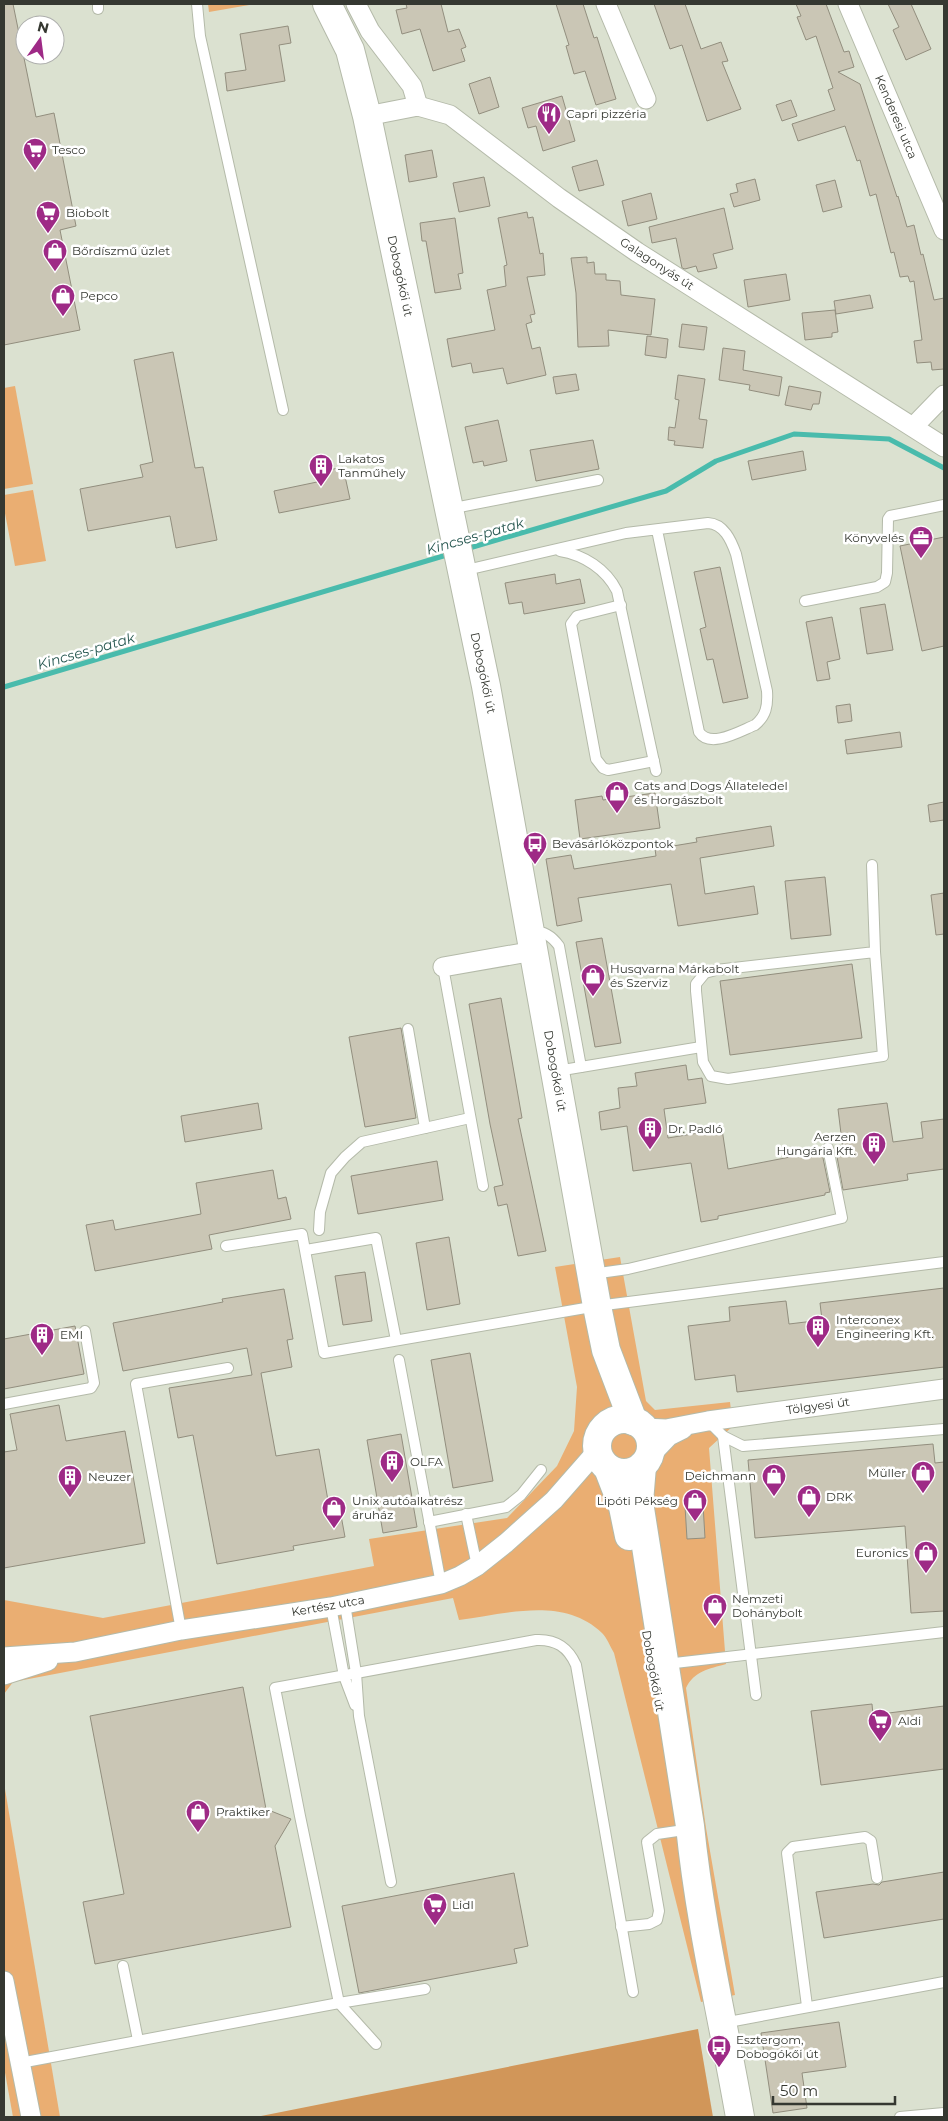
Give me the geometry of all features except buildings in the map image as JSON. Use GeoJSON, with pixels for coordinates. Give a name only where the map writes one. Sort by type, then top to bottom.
{"type":"FeatureCollection","features":[{"type":"Feature","properties":{"kind":"main road","name":"Dobogókői út"},"geometry":{"type":"LineString","coordinates":[[327,4],[350,50],[367,116],[486,686],[532,941],[568,1069],[591,1274],[606,1350],[629,1424]]}},
{"type":"Feature","properties":{"kind":"main road"},"geometry":{"type":"LineString","coordinates":[[629,1424],[650,1441],[645,1462],[634,1471],[616,1472],[602,1461],[599,1436],[629,1424]]}},
{"type":"Feature","properties":{"kind":"main road","name":"Dobogókői út"},"geometry":{"type":"LineString","coordinates":[[602,1461],[623,1507],[629,1531],[656,1693],[695,1876]]}},
{"type":"Feature","properties":{"kind":"main road","name":"Dobogókői út"},"geometry":{"type":"LineString","coordinates":[[645,1462],[639,1502],[690,1826],[695,1876],[708,1957],[723,2022],[740,2117]]}},
{"type":"Feature","properties":{"kind":"street"},"geometry":{"type":"LineString","coordinates":[[356,4],[370,31],[412,86],[418,106]]}},
{"type":"Feature","properties":{"kind":"street"},"geometry":{"type":"LineString","coordinates":[[606,4],[646,99]]}},
{"type":"Feature","properties":{"kind":"street","name":"Kenderesi utca"},"geometry":{"type":"LineString","coordinates":[[848,4],[944,230]]}},
{"type":"Feature","properties":{"kind":"street","name":"Galagonyás út"},"geometry":{"type":"LineString","coordinates":[[367,116],[418,106],[450,115],[457,119],[559,198],[637,252],[914,426],[944,447]]}},
{"type":"Feature","properties":{"kind":"street"},"geometry":{"type":"LineString","coordinates":[[914,426],[944,395]]}},
{"type":"Feature","properties":{"kind":"street"},"geometry":{"type":"LineString","coordinates":[[443,967],[532,941]]}},
{"type":"Feature","properties":{"kind":"street","name":"Tölgyesi út"},"geometry":{"type":"LineString","coordinates":[[629,1424],[666,1429],[944,1389]]}},
{"type":"Feature","properties":{"kind":"street","name":"Tölgyesi út"},"geometry":{"type":"LineString","coordinates":[[645,1462],[669,1436],[700,1423]]}},
{"type":"Feature","properties":{"kind":"street","name":"Kertész utca"},"geometry":{"type":"LineString","coordinates":[[4,1675],[75,1652],[180,1630],[338,1605],[440,1584],[460,1576],[477,1566],[506,1544],[554,1500],[602,1461]]}},
{"type":"Feature","properties":{"kind":"street","name":"Kertész utca"},"geometry":{"type":"LineString","coordinates":[[4,1657],[75,1652]]}},
{"type":"Feature","properties":{"kind":"street"},"geometry":{"type":"LineString","coordinates":[[4,1981],[31,2117]]}},
{"type":"Feature","properties":{"kind":"lane"},"geometry":{"type":"LineString","coordinates":[[198,6],[200,36],[283,410]]}},
{"type":"Feature","properties":{"kind":"lane"},"geometry":{"type":"LineString","coordinates":[[448,510],[598,480]]}},
{"type":"Feature","properties":{"kind":"lane"},"geometry":{"type":"LineString","coordinates":[[805,601],[877,587],[885,582],[887,573],[888,519],[890,516],[944,505]]}},
{"type":"Feature","properties":{"kind":"lane"},"geometry":{"type":"LineString","coordinates":[[459,557],[554,550],[626,534],[657,530],[715,524],[730,540],[736,554],[767,691],[767,709],[760,721],[755,725],[712,740],[704,738],[699,732],[657,530]]}},
{"type":"Feature","properties":{"kind":"lane"},"geometry":{"type":"LineString","coordinates":[[554,550],[575,555],[600,570],[613,584],[621,605],[655,766],[608,770],[602,768],[596,759],[571,624],[577,616],[621,605]]}},
{"type":"Feature","properties":{"kind":"lane"},"geometry":{"type":"LineString","coordinates":[[872,865],[875,952],[883,1056],[728,1078],[711,1076],[703,1062],[696,984],[705,973],[875,952]]}},
{"type":"Feature","properties":{"kind":"lane"},"geometry":{"type":"LineString","coordinates":[[443,967],[483,1186]]}},
{"type":"Feature","properties":{"kind":"lane"},"geometry":{"type":"LineString","coordinates":[[408,1029],[425,1128]]}},
{"type":"Feature","properties":{"kind":"lane"},"geometry":{"type":"LineString","coordinates":[[568,1069],[701,1047]]}},
{"type":"Feature","properties":{"kind":"lane"},"geometry":{"type":"LineString","coordinates":[[319,1230],[324,1191],[331,1173],[362,1142],[470,1118]]}},
{"type":"Feature","properties":{"kind":"lane"},"geometry":{"type":"LineString","coordinates":[[591,1274],[628,1269],[842,1218],[828,1148]]}},
{"type":"Feature","properties":{"kind":"lane"},"geometry":{"type":"LineString","coordinates":[[226,1246],[302,1234],[324,1353],[597,1306],[944,1262]]}},
{"type":"Feature","properties":{"kind":"lane"},"geometry":{"type":"LineString","coordinates":[[306,1250],[376,1238],[396,1340]]}},
{"type":"Feature","properties":{"kind":"lane"},"geometry":{"type":"LineString","coordinates":[[4,1404],[90,1388],[94,1383],[84,1331]]}},
{"type":"Feature","properties":{"kind":"lane"},"geometry":{"type":"LineString","coordinates":[[399,1360],[440,1584]]}},
{"type":"Feature","properties":{"kind":"lane"},"geometry":{"type":"LineString","coordinates":[[180,1630],[136,1384],[228,1368]]}},
{"type":"Feature","properties":{"kind":"lane"},"geometry":{"type":"LineString","coordinates":[[700,1423],[743,1446],[944,1429]]}},
{"type":"Feature","properties":{"kind":"lane"},"geometry":{"type":"LineString","coordinates":[[723,1436],[756,1695]]}},
{"type":"Feature","properties":{"kind":"lane"},"geometry":{"type":"LineString","coordinates":[[429,1522],[506,1507],[521,1495],[540,1470]]}},
{"type":"Feature","properties":{"kind":"lane"},"geometry":{"type":"LineString","coordinates":[[466,1514],[477,1566]]}},
{"type":"Feature","properties":{"kind":"lane"},"geometry":{"type":"LineString","coordinates":[[338,1605],[356,1673],[359,1716],[391,1882]]}},
{"type":"Feature","properties":{"kind":"lane"},"geometry":{"type":"LineString","coordinates":[[338,1605],[344,1676],[359,1716]]}},
{"type":"Feature","properties":{"kind":"lane"},"geometry":{"type":"LineString","coordinates":[[665,1664],[944,1632]]}},
{"type":"Feature","properties":{"kind":"lane"},"geometry":{"type":"LineString","coordinates":[[376,2044],[340,2003],[316,1897],[275,1688],[536,1640],[548,1639],[565,1647],[571,1653],[576,1665],[633,1992]]}},
{"type":"Feature","properties":{"kind":"lane"},"geometry":{"type":"LineString","coordinates":[[622,1927],[649,1924],[657,1920],[659,1911],[647,1842],[657,1834],[684,1830]]}},
{"type":"Feature","properties":{"kind":"lane"},"geometry":{"type":"LineString","coordinates":[[807,2006],[787,1853],[793,1847],[865,1837],[871,1841],[876,1878]]}},
{"type":"Feature","properties":{"kind":"lane"},"geometry":{"type":"LineString","coordinates":[[123,1966],[138,2040]]}},
{"type":"Feature","properties":{"kind":"lane"},"geometry":{"type":"LineString","coordinates":[[723,2022],[944,1982]]}},
{"type":"Feature","properties":{"kind":"lane"},"geometry":{"type":"LineString","coordinates":[[20,2063],[340,2003],[425,1989]]}},
{"type":"Feature","properties":{"kind":"lane"},"geometry":{"type":"LineString","coordinates":[[900,2117],[944,2113]]}},
{"type":"Feature","properties":{"kind":"shaded area"},"geometry":{"type":"Polygon","coordinates":[[[208,4],[255,4],[209,12],[208,4]]]}},
{"type":"Feature","properties":{"kind":"shaded area"},"geometry":{"type":"Polygon","coordinates":[[[15,386],[33,484],[4,489],[4,388],[15,386]]]}},
{"type":"Feature","properties":{"kind":"shaded area"},"geometry":{"type":"Polygon","coordinates":[[[33,490],[46,561],[15,566],[4,508],[4,495],[33,490]]]}},
{"type":"Feature","properties":{"kind":"shaded area"},"geometry":{"type":"Polygon","coordinates":[[[620,1257],[646,1401],[655,1410],[730,1402],[733,1426],[709,1448],[726,1664],[698,1674],[689,1682],[686,1688],[706,1828],[735,1995],[701,2002],[614,1653],[602,1633],[587,1622],[570,1615],[534,1610],[459,1620],[453,1598],[13,1682],[4,1694],[4,1600],[103,1618],[374,1566],[369,1539],[507,1518],[557,1466],[574,1431],[577,1387],[555,1267],[620,1257]]]}},
{"type":"Feature","properties":{"kind":"shaded area"},"geometry":{"type":"Polygon","coordinates":[[[4,1783],[60,2117],[13,2117],[4,2067],[4,1783]]]}},
{"type":"Feature","properties":{"kind":"shaded area"},"geometry":{"type":"Polygon","coordinates":[[[698,2029],[713,2117],[256,2117],[698,2029]]]}},
{"type":"Feature","properties":{"kind":"waterway","name":"Kincses-patak"},"geometry":{"type":"LineString","coordinates":[[466,549],[666,491],[716,461],[794,434],[889,439],[944,468]]}},
{"type":"Feature","properties":{"kind":"waterway","name":"Kincses-patak"},"geometry":{"type":"LineString","coordinates":[[4,687],[450,554]]}},
{"type":"Feature","properties":{"kind":"place","name":"Capri pizzéria"},"geometry":{"type":"Point","coordinates":[549,135]}},
{"type":"Feature","properties":{"kind":"place","name":"Tesco"},"geometry":{"type":"Point","coordinates":[35,171]}},
{"type":"Feature","properties":{"kind":"place","name":"Biobolt"},"geometry":{"type":"Point","coordinates":[48,234]}},
{"type":"Feature","properties":{"kind":"place","name":"Bőrdíszmű üzlet"},"geometry":{"type":"Point","coordinates":[55,272]}},
{"type":"Feature","properties":{"kind":"place","name":"Pepco"},"geometry":{"type":"Point","coordinates":[63,317]}},
{"type":"Feature","properties":{"kind":"place","name":"Lakatos Tanműhely"},"geometry":{"type":"Point","coordinates":[321,487]}},
{"type":"Feature","properties":{"kind":"place","name":"Könyvelés"},"geometry":{"type":"Point","coordinates":[921,559]}},
{"type":"Feature","properties":{"kind":"place","name":"Cats and Dogs Állateledel és Horgászbolt"},"geometry":{"type":"Point","coordinates":[617,814]}},
{"type":"Feature","properties":{"kind":"place","name":"Bevásárlóközpontok"},"geometry":{"type":"Point","coordinates":[535,865]}},
{"type":"Feature","properties":{"kind":"place","name":"Husqvarna Márkabolt és Szerviz"},"geometry":{"type":"Point","coordinates":[593,997]}},
{"type":"Feature","properties":{"kind":"place","name":"Dr. Padló"},"geometry":{"type":"Point","coordinates":[650,1150]}},
{"type":"Feature","properties":{"kind":"place","name":"Aerzen Hungária Kft."},"geometry":{"type":"Point","coordinates":[874,1165]}},
{"type":"Feature","properties":{"kind":"place","name":"Interconex Engineering Kft."},"geometry":{"type":"Point","coordinates":[818,1348]}},
{"type":"Feature","properties":{"kind":"place","name":"EMI"},"geometry":{"type":"Point","coordinates":[42,1356]}},
{"type":"Feature","properties":{"kind":"place","name":"OLFA"},"geometry":{"type":"Point","coordinates":[392,1483]}},
{"type":"Feature","properties":{"kind":"place","name":"Müller"},"geometry":{"type":"Point","coordinates":[923,1494]}},
{"type":"Feature","properties":{"kind":"place","name":"Deichmann"},"geometry":{"type":"Point","coordinates":[774,1497]}},
{"type":"Feature","properties":{"kind":"place","name":"Neuzer"},"geometry":{"type":"Point","coordinates":[70,1498]}},
{"type":"Feature","properties":{"kind":"place","name":"DRK"},"geometry":{"type":"Point","coordinates":[809,1518]}},
{"type":"Feature","properties":{"kind":"place","name":"Lipóti Pékség"},"geometry":{"type":"Point","coordinates":[695,1522]}},
{"type":"Feature","properties":{"kind":"place","name":"Unix autóalkatrész áruház"},"geometry":{"type":"Point","coordinates":[334,1529]}},
{"type":"Feature","properties":{"kind":"place","name":"Euronics"},"geometry":{"type":"Point","coordinates":[926,1574]}},
{"type":"Feature","properties":{"kind":"place","name":"Nemzeti Dohánybolt"},"geometry":{"type":"Point","coordinates":[715,1627]}},
{"type":"Feature","properties":{"kind":"place","name":"Aldi"},"geometry":{"type":"Point","coordinates":[880,1742]}},
{"type":"Feature","properties":{"kind":"place","name":"Praktiker"},"geometry":{"type":"Point","coordinates":[198,1833]}},
{"type":"Feature","properties":{"kind":"place","name":"Lidl"},"geometry":{"type":"Point","coordinates":[435,1926]}},
{"type":"Feature","properties":{"kind":"place","name":"Esztergom, Dobogókői út"},"geometry":{"type":"Point","coordinates":[719,2068]}}]}
